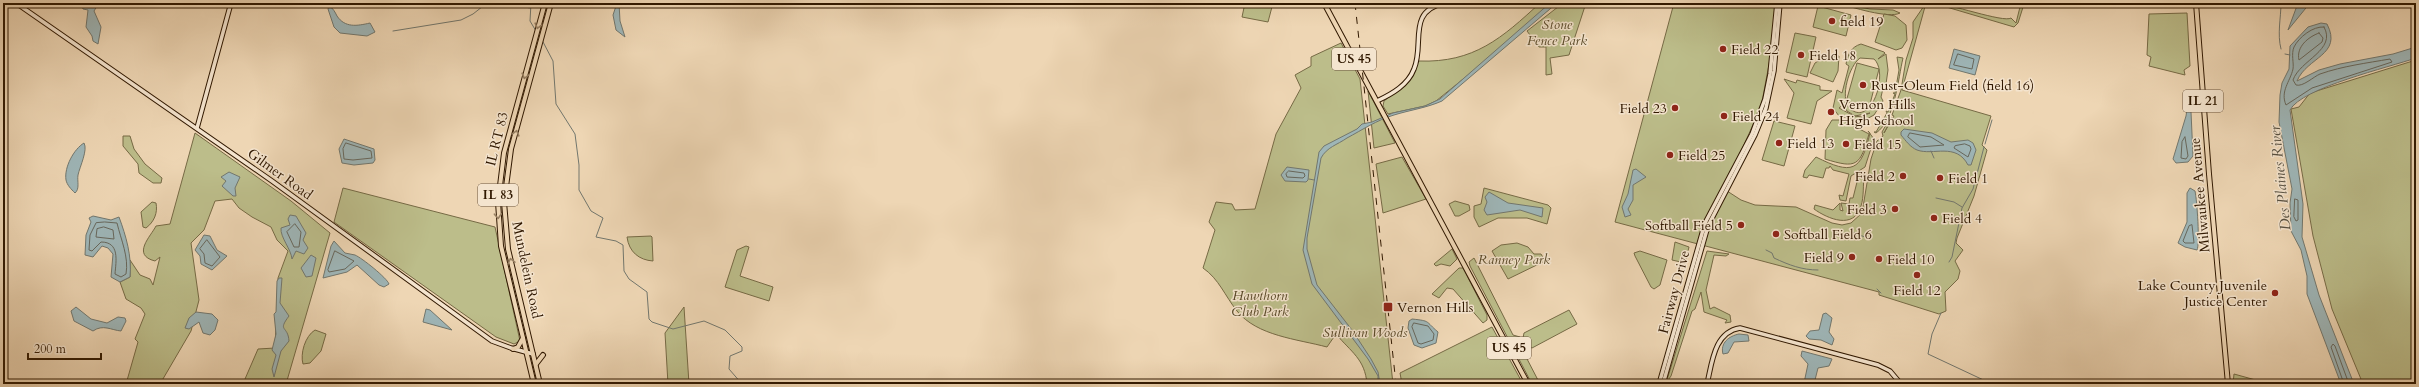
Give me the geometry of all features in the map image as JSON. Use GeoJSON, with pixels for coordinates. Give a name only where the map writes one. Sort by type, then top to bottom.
{"type":"FeatureCollection","features":[{"type":"Feature","properties":{"kind":"main road","name":"IL RT 83"},"geometry":{"type":"LineString","coordinates":[[527,353],[501,246],[498,202],[504,153],[545,3]]}},
{"type":"Feature","properties":{"kind":"main road","name":"Mundelein Road"},"geometry":{"type":"LineString","coordinates":[[533,354],[507,243],[504,202],[508,163],[551,3]]}},
{"type":"Feature","properties":{"kind":"main road","name":"US 45"},"geometry":{"type":"LineString","coordinates":[[1324,3],[1528,384]]}},
{"type":"Feature","properties":{"kind":"main road","name":"Milwaukee Avenue"},"geometry":{"type":"LineString","coordinates":[[2196,3],[2208,174],[2228,384]]}},
{"type":"Feature","properties":{"kind":"main road"},"geometry":{"type":"LineString","coordinates":[[513,349],[518,347],[523,338]]}},
{"type":"Feature","properties":{"kind":"main road","name":"IL 83"},"geometry":{"type":"LineString","coordinates":[[527,353],[534,384]]}},
{"type":"Feature","properties":{"kind":"main road","name":"IL 83"},"geometry":{"type":"LineString","coordinates":[[533,354],[540,384]]}},
{"type":"Feature","properties":{"kind":"main road"},"geometry":{"type":"LineString","coordinates":[[536,364],[543,355]]}},
{"type":"Feature","properties":{"kind":"street","name":"Gilmer Road"},"geometry":{"type":"LineString","coordinates":[[16,3],[197,128],[492,341],[513,349],[533,354]]}},
{"type":"Feature","properties":{"kind":"street"},"geometry":{"type":"LineString","coordinates":[[197,128],[231,3]]}},
{"type":"Feature","properties":{"kind":"street"},"geometry":{"type":"LineString","coordinates":[[1377,101],[1399,89],[1408,80],[1418,59],[1420,22],[1428,11],[1445,3]]}},
{"type":"Feature","properties":{"kind":"street","name":"Fairway Drive"},"geometry":{"type":"LineString","coordinates":[[1659,384],[1706,223],[1752,134],[1765,100],[1770,74],[1777,3]]}},
{"type":"Feature","properties":{"kind":"street","name":"Fairway Drive"},"geometry":{"type":"LineString","coordinates":[[1663,384],[1708,226],[1755,135],[1766,108],[1774,72],[1780,3]]}},
{"type":"Feature","properties":{"kind":"street"},"geometry":{"type":"LineString","coordinates":[[1707,384],[1719,341],[1730,330],[1740,328],[1878,365],[1890,371],[1901,384]]}},
{"type":"Feature","properties":{"kind":"green space"},"geometry":{"type":"Polygon","coordinates":[[[1245,3],[1273,3],[1268,22],[1242,17],[1245,3]]]}},
{"type":"Feature","properties":{"kind":"green space"},"geometry":{"type":"Polygon","coordinates":[[[1540,3],[1557,3],[1436,101],[1425,106],[1388,114],[1383,106],[1384,101],[1405,85],[1419,61],[1438,61],[1456,58],[1486,46],[1513,27],[1540,3]]]}},
{"type":"Feature","properties":{"kind":"green space","name":"Stone Fence Park"},"geometry":{"type":"Polygon","coordinates":[[[1563,3],[1586,3],[1569,55],[1550,58],[1552,74],[1546,75],[1546,47],[1539,47],[1527,31],[1563,3]]]}},
{"type":"Feature","properties":{"kind":"green space"},"geometry":{"type":"Polygon","coordinates":[[[1674,3],[1776,3],[1770,59],[1761,107],[1724,189],[1741,200],[1755,205],[1796,207],[1832,223],[1842,225],[1851,223],[1862,213],[1871,159],[1877,141],[1883,136],[1882,132],[1890,118],[1892,118],[1884,133],[1894,116],[1892,115],[1901,90],[1906,60],[1913,38],[1913,22],[1926,3],[1902,90],[1991,116],[1982,145],[1987,150],[1974,196],[1957,238],[1956,243],[1963,250],[1955,261],[1960,271],[1958,279],[1945,292],[1946,311],[1939,314],[1879,295],[1879,292],[1615,222],[1674,3]]]}},
{"type":"Feature","properties":{"kind":"green space"},"geometry":{"type":"Polygon","coordinates":[[[1838,3],[1870,9],[1893,10],[1900,13],[1888,15],[1879,14],[1838,3]]]}},
{"type":"Feature","properties":{"kind":"green space"},"geometry":{"type":"Polygon","coordinates":[[[1933,3],[1998,18],[2011,18],[2016,23],[2021,3],[2024,4],[2018,23],[2014,27],[1933,3]]]}},
{"type":"Feature","properties":{"kind":"green space","name":"field 19"},"geometry":{"type":"Polygon","coordinates":[[[1818,6],[1851,15],[1846,36],[1813,27],[1818,6]]]}},
{"type":"Feature","properties":{"kind":"green space"},"geometry":{"type":"Polygon","coordinates":[[[2187,13],[2190,66],[2184,70],[2185,75],[2149,66],[2151,57],[2147,55],[2149,14],[2187,13]]]}},
{"type":"Feature","properties":{"kind":"green space"},"geometry":{"type":"Polygon","coordinates":[[[1884,14],[1895,16],[1906,25],[1907,40],[1902,48],[1896,50],[1875,42],[1884,14]]]}},
{"type":"Feature","properties":{"kind":"green space","name":"Field 18"},"geometry":{"type":"Polygon","coordinates":[[[1795,33],[1816,37],[1807,77],[1786,72],[1795,33]]]}},
{"type":"Feature","properties":{"kind":"green space"},"geometry":{"type":"Polygon","coordinates":[[[1341,43],[1360,79],[1393,384],[1367,384],[1366,375],[1360,362],[1336,334],[1327,347],[1291,339],[1255,326],[1237,311],[1218,282],[1203,268],[1215,230],[1209,222],[1216,202],[1232,204],[1235,210],[1255,209],[1276,134],[1301,88],[1295,75],[1311,66],[1311,57],[1341,43]]]}},
{"type":"Feature","properties":{"kind":"green space"},"geometry":{"type":"Polygon","coordinates":[[[1861,44],[1884,52],[1885,53],[1878,59],[1886,54],[1888,70],[1886,84],[1884,84],[1881,97],[1883,101],[1874,115],[1863,121],[1863,116],[1870,113],[1855,116],[1847,111],[1843,105],[1839,108],[1854,116],[1862,117],[1861,121],[1839,116],[1833,108],[1837,90],[1842,93],[1849,66],[1846,64],[1850,51],[1861,44]],[[1860,58],[1849,74],[1845,97],[1846,103],[1849,108],[1857,112],[1865,111],[1871,105],[1876,96],[1880,75],[1878,66],[1874,59],[1860,58]]]}},
{"type":"Feature","properties":{"kind":"green space"},"geometry":{"type":"Polygon","coordinates":[[[1827,56],[1839,56],[1838,71],[1833,82],[1810,73],[1815,63],[1827,56]]]}},
{"type":"Feature","properties":{"kind":"green space"},"geometry":{"type":"Polygon","coordinates":[[[1897,57],[1903,58],[1892,109],[1888,119],[1876,133],[1874,132],[1876,132],[1887,113],[1886,111],[1888,112],[1895,94],[1893,93],[1895,93],[1899,70],[1897,57]]]}},
{"type":"Feature","properties":{"kind":"green space"},"geometry":{"type":"Polygon","coordinates":[[[2416,60],[2416,384],[2363,384],[2332,309],[2313,236],[2291,109],[2299,107],[2310,93],[2416,60]]]}},
{"type":"Feature","properties":{"kind":"green space","name":"Rust-Oleum Field (field 16)"},"geometry":{"type":"Polygon","coordinates":[[[1857,63],[1879,69],[1869,108],[1846,102],[1857,63]]]}},
{"type":"Feature","properties":{"kind":"green space"},"geometry":{"type":"Polygon","coordinates":[[[1784,79],[1796,83],[1797,80],[1820,86],[1820,90],[1832,91],[1817,101],[1811,124],[1787,118],[1794,93],[1784,79]]]}},
{"type":"Feature","properties":{"kind":"green space"},"geometry":{"type":"Polygon","coordinates":[[[1368,91],[1395,143],[1374,148],[1368,91]]]}},
{"type":"Feature","properties":{"kind":"green space","name":"Field 15"},"geometry":{"type":"Polygon","coordinates":[[[1832,120],[1842,120],[1869,134],[1863,153],[1860,159],[1856,162],[1844,164],[1825,159],[1826,130],[1832,120]]]}},
{"type":"Feature","properties":{"kind":"green space","name":"Field 13"},"geometry":{"type":"Polygon","coordinates":[[[1774,121],[1795,126],[1784,166],[1762,160],[1774,121]]]}},
{"type":"Feature","properties":{"kind":"green space"},"geometry":{"type":"Polygon","coordinates":[[[195,133],[291,201],[330,233],[286,384],[245,384],[245,379],[258,349],[275,348],[278,278],[288,251],[277,240],[271,227],[239,208],[232,199],[215,201],[204,230],[191,243],[199,300],[191,331],[160,384],[126,384],[138,342],[135,339],[145,314],[141,308],[126,299],[120,282],[130,277],[130,260],[140,275],[150,279],[153,285],[160,257],[155,261],[148,258],[144,254],[143,250],[147,240],[156,226],[170,224],[195,133]]]}},
{"type":"Feature","properties":{"kind":"green space"},"geometry":{"type":"Polygon","coordinates":[[[1870,133],[1874,139],[1865,167],[1851,176],[1846,201],[1840,200],[1839,195],[1843,196],[1849,174],[1833,170],[1830,166],[1829,168],[1826,168],[1823,178],[1809,175],[1807,178],[1803,177],[1805,170],[1816,157],[1838,166],[1847,168],[1853,166],[1863,156],[1870,133]]]}},
{"type":"Feature","properties":{"kind":"green space"},"geometry":{"type":"Polygon","coordinates":[[[123,136],[130,136],[134,149],[145,164],[162,178],[161,183],[153,183],[139,173],[138,164],[123,146],[123,136]]]}},
{"type":"Feature","properties":{"kind":"green space"},"geometry":{"type":"Polygon","coordinates":[[[1402,157],[1426,199],[1383,213],[1376,164],[1402,157]]]}},
{"type":"Feature","properties":{"kind":"green space"},"geometry":{"type":"Polygon","coordinates":[[[1861,172],[1864,175],[1862,202],[1858,213],[1853,218],[1847,220],[1833,219],[1814,209],[1815,205],[1833,210],[1840,203],[1840,210],[1843,211],[1841,203],[1849,204],[1850,198],[1853,198],[1858,178],[1857,175],[1861,172]]]}},
{"type":"Feature","properties":{"kind":"green space"},"geometry":{"type":"Polygon","coordinates":[[[343,188],[495,227],[520,341],[514,344],[496,337],[334,222],[343,188]]]}},
{"type":"Feature","properties":{"kind":"green space"},"geometry":{"type":"Polygon","coordinates":[[[1484,188],[1548,205],[1551,208],[1547,224],[1527,218],[1498,218],[1479,227],[1474,217],[1474,206],[1481,204],[1484,188]]]}},
{"type":"Feature","properties":{"kind":"green space"},"geometry":{"type":"Polygon","coordinates":[[[1455,201],[1469,205],[1470,210],[1459,216],[1455,216],[1449,204],[1455,201]]]}},
{"type":"Feature","properties":{"kind":"green space"},"geometry":{"type":"Polygon","coordinates":[[[152,202],[156,203],[156,214],[146,228],[143,227],[141,212],[152,202]]]}},
{"type":"Feature","properties":{"kind":"green space"},"geometry":{"type":"Polygon","coordinates":[[[651,236],[653,261],[643,259],[632,251],[627,237],[651,236]]]}},
{"type":"Feature","properties":{"kind":"green space"},"geometry":{"type":"Polygon","coordinates":[[[1675,242],[1689,247],[1685,263],[1672,260],[1675,242]]]}},
{"type":"Feature","properties":{"kind":"green space","name":"Ranney Park"},"geometry":{"type":"Polygon","coordinates":[[[1517,243],[1528,247],[1534,254],[1541,254],[1545,261],[1508,279],[1492,251],[1501,245],[1517,243]]]}},
{"type":"Feature","properties":{"kind":"green space"},"geometry":{"type":"Polygon","coordinates":[[[746,246],[749,247],[740,276],[773,287],[769,301],[725,287],[737,250],[746,246]]]}},
{"type":"Feature","properties":{"kind":"green space"},"geometry":{"type":"Polygon","coordinates":[[[1452,249],[1457,259],[1450,266],[1441,264],[1436,266],[1434,264],[1452,249]]]}},
{"type":"Feature","properties":{"kind":"green space"},"geometry":{"type":"Polygon","coordinates":[[[1640,251],[1667,260],[1660,285],[1654,289],[1651,287],[1635,256],[1634,253],[1640,251]]]}},
{"type":"Feature","properties":{"kind":"green space"},"geometry":{"type":"Polygon","coordinates":[[[1707,251],[1729,254],[1726,256],[1714,255],[1706,290],[1710,309],[1714,307],[1730,315],[1731,322],[1725,323],[1727,320],[1704,312],[1701,292],[1695,309],[1692,311],[1671,376],[1666,383],[1707,251]]]}},
{"type":"Feature","properties":{"kind":"green space"},"geometry":{"type":"Polygon","coordinates":[[[1474,258],[1513,335],[1520,337],[1527,350],[1525,355],[1540,384],[1532,384],[1470,266],[1469,262],[1474,258]]]}},
{"type":"Feature","properties":{"kind":"green space"},"geometry":{"type":"Polygon","coordinates":[[[1459,268],[1463,268],[1487,315],[1487,320],[1483,323],[1453,289],[1447,288],[1439,298],[1432,294],[1459,268]]]}},
{"type":"Feature","properties":{"kind":"green space"},"geometry":{"type":"Polygon","coordinates":[[[684,307],[689,384],[668,384],[665,333],[684,307]]]}},
{"type":"Feature","properties":{"kind":"green space"},"geometry":{"type":"Polygon","coordinates":[[[1569,310],[1577,324],[1532,348],[1527,346],[1523,338],[1524,333],[1569,310]]]}},
{"type":"Feature","properties":{"kind":"green space"},"geometry":{"type":"Polygon","coordinates":[[[1492,327],[1523,384],[1402,384],[1400,373],[1492,327]]]}},
{"type":"Feature","properties":{"kind":"green space"},"geometry":{"type":"Polygon","coordinates":[[[315,330],[326,334],[321,351],[310,363],[303,364],[302,355],[304,346],[308,336],[315,330]]]}},
{"type":"Feature","properties":{"kind":"green space"},"geometry":{"type":"Polygon","coordinates":[[[2234,374],[2270,384],[2233,384],[2234,374]]]}},
{"type":"Feature","properties":{"kind":"water"},"geometry":{"type":"Polygon","coordinates":[[[81,3],[99,3],[94,11],[101,27],[98,44],[93,41],[92,36],[86,27],[88,10],[83,9],[81,3]]]}},
{"type":"Feature","properties":{"kind":"water"},"geometry":{"type":"Polygon","coordinates":[[[617,3],[619,3],[620,21],[625,37],[616,30],[613,15],[617,3]]]}},
{"type":"Feature","properties":{"kind":"water"},"geometry":{"type":"Polygon","coordinates":[[[1550,3],[1557,3],[1442,101],[1424,107],[1394,115],[1376,122],[1332,146],[1323,154],[1321,158],[1307,238],[1307,249],[1317,285],[1352,330],[1371,359],[1378,372],[1380,384],[1378,384],[1378,376],[1368,359],[1312,284],[1303,250],[1319,152],[1324,146],[1357,129],[1362,124],[1372,122],[1393,113],[1425,106],[1440,99],[1550,3]]]}},
{"type":"Feature","properties":{"kind":"water"},"geometry":{"type":"Polygon","coordinates":[[[2298,3],[2310,3],[2288,30],[2298,3]]]}},
{"type":"Feature","properties":{"kind":"water"},"geometry":{"type":"Polygon","coordinates":[[[329,6],[344,23],[360,25],[370,23],[375,32],[367,36],[340,33],[334,27],[328,9],[329,6]]]}},
{"type":"Feature","properties":{"kind":"water"},"geometry":{"type":"Polygon","coordinates":[[[2321,23],[2327,24],[2331,34],[2330,43],[2322,55],[2308,66],[2297,81],[2319,70],[2340,64],[2393,54],[2416,47],[2416,58],[2328,86],[2298,102],[2290,110],[2303,204],[2302,237],[2319,295],[2354,384],[2341,384],[2307,294],[2307,276],[2301,250],[2291,231],[2290,203],[2292,189],[2279,122],[2280,95],[2282,83],[2289,69],[2290,46],[2308,27],[2321,23]]]}},
{"type":"Feature","properties":{"kind":"water"},"geometry":{"type":"Polygon","coordinates":[[[1954,49],[1980,56],[1975,75],[1949,68],[1954,49]]]}},
{"type":"Feature","properties":{"kind":"water"},"geometry":{"type":"Polygon","coordinates":[[[2190,90],[2193,156],[2188,162],[2176,163],[2173,159],[2186,116],[2190,90]]]}},
{"type":"Feature","properties":{"kind":"water"},"geometry":{"type":"Polygon","coordinates":[[[1904,129],[1932,133],[1951,142],[1968,140],[1973,143],[1976,150],[1971,165],[1968,165],[1963,158],[1951,152],[1930,152],[1915,149],[1908,144],[1901,135],[1901,132],[1904,129]]]}},
{"type":"Feature","properties":{"kind":"water"},"geometry":{"type":"Polygon","coordinates":[[[344,139],[374,149],[375,160],[373,163],[354,165],[342,163],[339,149],[344,139]]]}},
{"type":"Feature","properties":{"kind":"water"},"geometry":{"type":"Polygon","coordinates":[[[84,143],[85,150],[78,175],[77,191],[75,193],[69,187],[66,180],[66,175],[70,159],[77,149],[84,143]]]}},
{"type":"Feature","properties":{"kind":"water"},"geometry":{"type":"Polygon","coordinates":[[[1287,167],[1309,170],[1308,180],[1306,182],[1285,181],[1281,175],[1287,167]]]}},
{"type":"Feature","properties":{"kind":"water"},"geometry":{"type":"Polygon","coordinates":[[[1636,169],[1646,177],[1633,185],[1633,200],[1628,209],[1631,215],[1625,217],[1622,207],[1628,194],[1633,170],[1636,169]]]}},
{"type":"Feature","properties":{"kind":"water"},"geometry":{"type":"Polygon","coordinates":[[[229,172],[240,177],[235,188],[236,196],[233,196],[222,186],[226,181],[221,177],[229,172]]]}},
{"type":"Feature","properties":{"kind":"water"},"geometry":{"type":"Polygon","coordinates":[[[2190,188],[2195,191],[2196,196],[2198,231],[2197,250],[2185,247],[2178,243],[2187,222],[2187,193],[2190,188]]]}},
{"type":"Feature","properties":{"kind":"water"},"geometry":{"type":"Polygon","coordinates":[[[1489,192],[1508,203],[1543,208],[1542,217],[1520,210],[1487,215],[1484,210],[1487,202],[1485,197],[1489,192]]]}},
{"type":"Feature","properties":{"kind":"water"},"geometry":{"type":"Polygon","coordinates":[[[290,215],[296,216],[306,233],[303,240],[308,248],[304,254],[296,251],[292,259],[281,232],[281,228],[290,225],[288,219],[290,215]]]}},
{"type":"Feature","properties":{"kind":"water"},"geometry":{"type":"Polygon","coordinates":[[[93,216],[111,220],[119,217],[128,246],[130,277],[120,282],[111,277],[113,254],[108,248],[102,246],[93,257],[85,255],[86,235],[91,222],[89,218],[93,216]]]}},
{"type":"Feature","properties":{"kind":"water"},"geometry":{"type":"Polygon","coordinates":[[[204,235],[210,236],[217,250],[227,256],[212,270],[201,264],[200,256],[195,250],[204,235]]]}},
{"type":"Feature","properties":{"kind":"water"},"geometry":{"type":"Polygon","coordinates":[[[334,241],[345,253],[355,255],[368,264],[384,277],[389,284],[384,287],[379,285],[357,265],[347,272],[323,278],[331,246],[334,241]]]}},
{"type":"Feature","properties":{"kind":"water"},"geometry":{"type":"Polygon","coordinates":[[[311,255],[316,258],[312,276],[306,277],[301,268],[311,255]]]}},
{"type":"Feature","properties":{"kind":"water"},"geometry":{"type":"Polygon","coordinates":[[[279,278],[282,278],[280,303],[289,316],[283,327],[287,333],[289,341],[281,351],[274,377],[272,369],[276,355],[272,350],[276,334],[274,314],[276,312],[277,281],[279,278]]]}},
{"type":"Feature","properties":{"kind":"water"},"geometry":{"type":"Polygon","coordinates":[[[76,307],[91,319],[107,323],[118,317],[125,318],[126,321],[121,331],[100,328],[93,331],[74,321],[71,311],[76,307]]]}},
{"type":"Feature","properties":{"kind":"water"},"geometry":{"type":"Polygon","coordinates":[[[426,309],[430,310],[452,330],[423,322],[426,309]]]}},
{"type":"Feature","properties":{"kind":"water"},"geometry":{"type":"Polygon","coordinates":[[[196,312],[212,314],[218,320],[215,330],[210,335],[203,333],[199,322],[189,329],[185,328],[189,318],[196,312]]]}},
{"type":"Feature","properties":{"kind":"water"},"geometry":{"type":"Polygon","coordinates":[[[1826,313],[1832,318],[1829,332],[1834,339],[1832,345],[1821,340],[1809,339],[1806,336],[1810,331],[1819,330],[1823,314],[1826,313]]]}},
{"type":"Feature","properties":{"kind":"water"},"geometry":{"type":"Polygon","coordinates":[[[1412,319],[1427,322],[1438,332],[1436,343],[1422,348],[1414,345],[1408,328],[1409,321],[1412,319]]]}},
{"type":"Feature","properties":{"kind":"water"},"geometry":{"type":"Polygon","coordinates":[[[1739,334],[1748,335],[1749,341],[1734,342],[1728,353],[1723,354],[1722,350],[1724,343],[1732,336],[1739,334]]]}},
{"type":"Feature","properties":{"kind":"water"},"geometry":{"type":"Polygon","coordinates":[[[1802,351],[1832,359],[1829,366],[1818,368],[1814,384],[1804,383],[1808,364],[1801,356],[1802,351]]]}},
{"type":"Feature","properties":{"kind":"waterway"},"geometry":{"type":"LineString","coordinates":[[393,31],[461,20],[473,14],[487,3]]}},
{"type":"Feature","properties":{"kind":"waterway"},"geometry":{"type":"LineString","coordinates":[[521,3],[529,8]]}},
{"type":"Feature","properties":{"kind":"waterway"},"geometry":{"type":"LineString","coordinates":[[531,3],[530,21],[536,31]]}},
{"type":"Feature","properties":{"kind":"waterway"},"geometry":{"type":"LineString","coordinates":[[2281,3],[2279,32],[2281,49]]}},
{"type":"Feature","properties":{"kind":"waterway"},"geometry":{"type":"LineString","coordinates":[[542,40],[553,61],[556,104],[575,134],[579,165],[579,190],[591,211],[603,218],[596,237],[616,241],[623,245],[624,271],[629,279],[647,292],[649,319],[652,322],[673,329],[704,321],[725,330],[742,347],[742,351],[730,356],[729,369],[742,384]]}},
{"type":"Feature","properties":{"kind":"waterway"},"geometry":{"type":"LineString","coordinates":[[2285,54],[2290,55]]}},
{"type":"Feature","properties":{"kind":"waterway"},"geometry":{"type":"LineString","coordinates":[[1985,144],[1992,120]]}},
{"type":"Feature","properties":{"kind":"waterway"},"geometry":{"type":"LineString","coordinates":[[1949,262],[1952,257],[1962,208],[1973,189],[1984,147]]}},
{"type":"Feature","properties":{"kind":"waterway"},"geometry":{"type":"LineString","coordinates":[[1931,151],[1934,158]]}},
{"type":"Feature","properties":{"kind":"waterway"},"geometry":{"type":"LineString","coordinates":[[1309,179],[1314,180]]}},
{"type":"Feature","properties":{"kind":"waterway"},"geometry":{"type":"LineString","coordinates":[[1936,198],[1954,202],[1962,207]]}},
{"type":"Feature","properties":{"kind":"waterway"},"geometry":{"type":"LineString","coordinates":[[1852,232],[1870,239]]}},
{"type":"Feature","properties":{"kind":"waterway"},"geometry":{"type":"LineString","coordinates":[[1766,250],[1772,253],[1774,258],[1785,263],[1796,267],[1818,270]]}},
{"type":"Feature","properties":{"kind":"waterway"},"geometry":{"type":"LineString","coordinates":[[1877,289],[1881,293]]}},
{"type":"Feature","properties":{"kind":"waterway"},"geometry":{"type":"LineString","coordinates":[[1941,313],[1932,334],[1928,354],[1992,384]]}},
{"type":"Feature","properties":{"kind":"railway"},"geometry":{"type":"LineString","coordinates":[[1355,3],[1396,384]]}},
{"type":"Feature","properties":{"kind":"place","name":"field 19"},"geometry":{"type":"Point","coordinates":[1832,21]}},
{"type":"Feature","properties":{"kind":"place","name":"Field 22"},"geometry":{"type":"Point","coordinates":[1723,49]}},
{"type":"Feature","properties":{"kind":"place","name":"Field 18"},"geometry":{"type":"Point","coordinates":[1801,55]}},
{"type":"Feature","properties":{"kind":"place","name":"Rust-Oleum Field (field 16)"},"geometry":{"type":"Point","coordinates":[1863,85]}},
{"type":"Feature","properties":{"kind":"place","name":"Field 23"},"geometry":{"type":"Point","coordinates":[1675,108]}},
{"type":"Feature","properties":{"kind":"place","name":"Vernon Hills High School"},"geometry":{"type":"Point","coordinates":[1831,112]}},
{"type":"Feature","properties":{"kind":"place","name":"Field 24"},"geometry":{"type":"Point","coordinates":[1724,116]}},
{"type":"Feature","properties":{"kind":"place","name":"Field 13"},"geometry":{"type":"Point","coordinates":[1779,143]}},
{"type":"Feature","properties":{"kind":"place","name":"Field 15"},"geometry":{"type":"Point","coordinates":[1846,144]}},
{"type":"Feature","properties":{"kind":"place","name":"Field 25"},"geometry":{"type":"Point","coordinates":[1670,155]}},
{"type":"Feature","properties":{"kind":"place","name":"Field 2"},"geometry":{"type":"Point","coordinates":[1903,176]}},
{"type":"Feature","properties":{"kind":"place","name":"Field 1"},"geometry":{"type":"Point","coordinates":[1940,178]}},
{"type":"Feature","properties":{"kind":"place","name":"Field 3"},"geometry":{"type":"Point","coordinates":[1895,209]}},
{"type":"Feature","properties":{"kind":"place","name":"Field 4"},"geometry":{"type":"Point","coordinates":[1934,218]}},
{"type":"Feature","properties":{"kind":"place","name":"Softball Field 5"},"geometry":{"type":"Point","coordinates":[1741,225]}},
{"type":"Feature","properties":{"kind":"place","name":"Softball Field 6"},"geometry":{"type":"Point","coordinates":[1776,234]}},
{"type":"Feature","properties":{"kind":"place","name":"Field 9"},"geometry":{"type":"Point","coordinates":[1852,257]}},
{"type":"Feature","properties":{"kind":"place","name":"Field 10"},"geometry":{"type":"Point","coordinates":[1879,259]}},
{"type":"Feature","properties":{"kind":"place","name":"Field 12"},"geometry":{"type":"Point","coordinates":[1917,275]}},
{"type":"Feature","properties":{"kind":"place","name":"Lake County Juvenile Justice Center"},"geometry":{"type":"Point","coordinates":[2275,293]}},
{"type":"Feature","properties":{"kind":"place","name":"Vernon Hills"},"geometry":{"type":"Point","coordinates":[1388,307]}},
{"type":"Feature","properties":{"kind":"water label","name":"Des Plaines River"},"geometry":{"type":"Point","coordinates":[2280,178]}},
{"type":"Feature","properties":{"kind":"park label","name":"Hawthorn Club Park"},"geometry":{"type":"Point","coordinates":[1260,304]}},
{"type":"Feature","properties":{"kind":"park label","name":"Sullivan Woods"},"geometry":{"type":"Point","coordinates":[1365,332]}}]}
